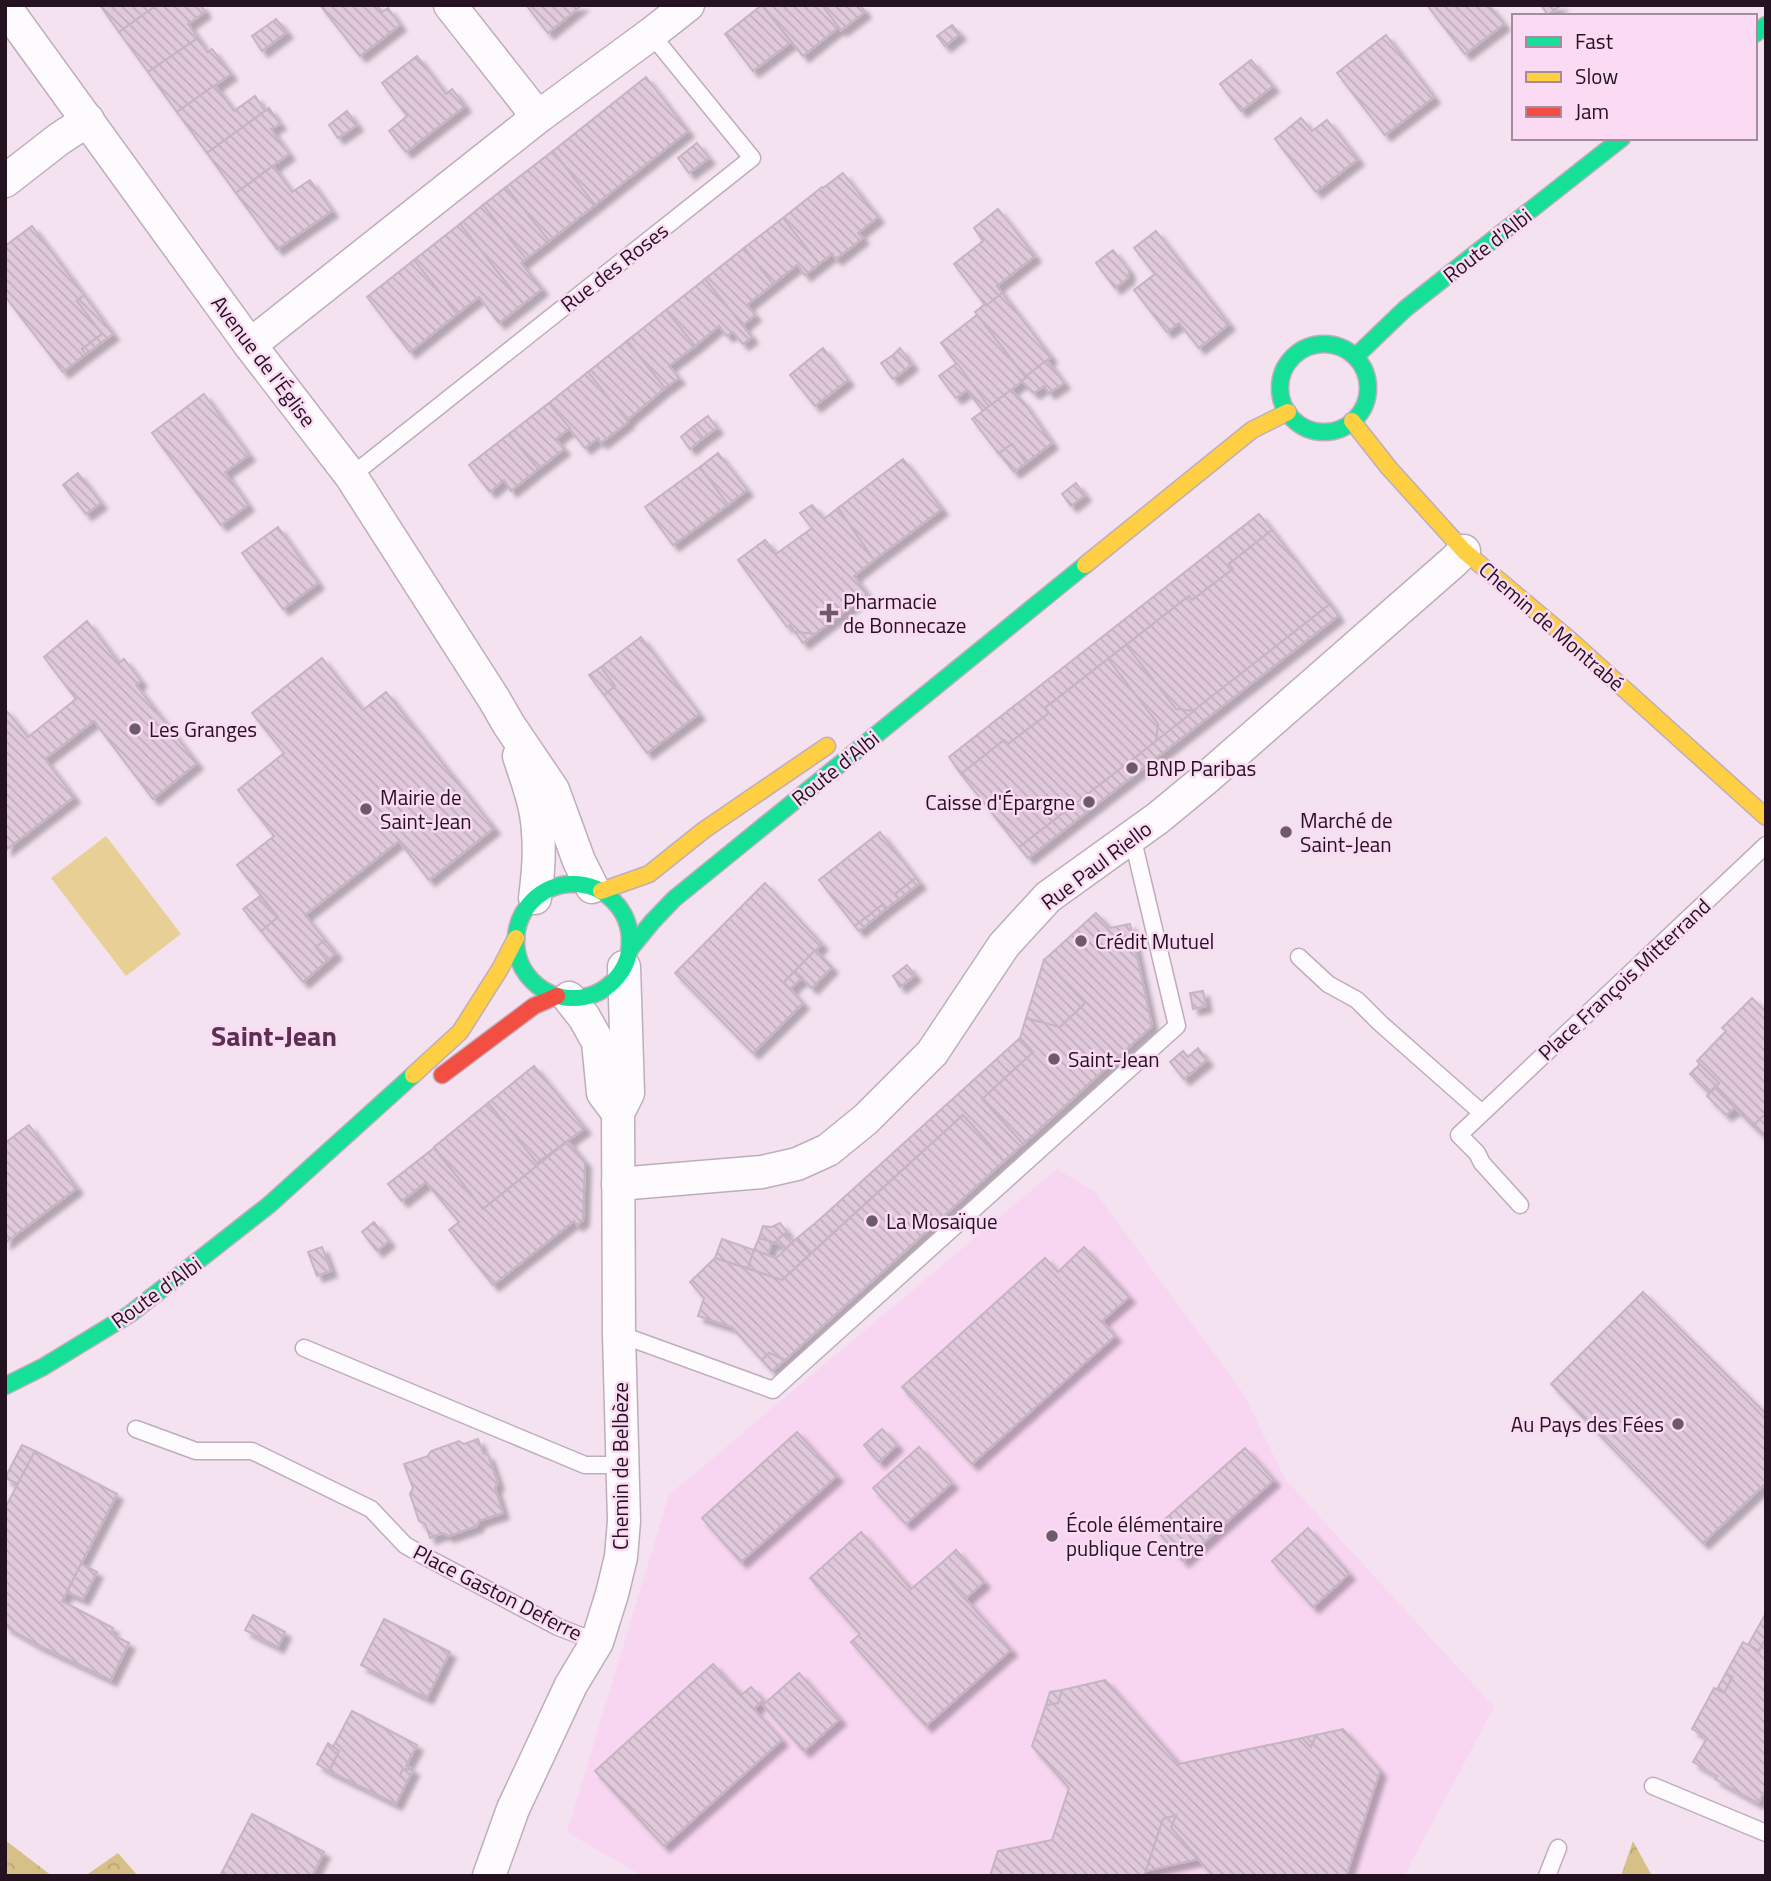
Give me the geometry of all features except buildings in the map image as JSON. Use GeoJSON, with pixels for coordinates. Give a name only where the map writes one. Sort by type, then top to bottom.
{"type":"FeatureCollection","features":[{"type":"Feature","properties":{"kind":"main road","name":"Route d'Albi"},"geometry":{"type":"LineString","coordinates":[[1355,357],[1405,309],[1619,140]]}},
{"type":"Feature","properties":{"kind":"main road"},"geometry":{"type":"LineString","coordinates":[[1329,344],[1343,348],[1355,357],[1368,381],[1367,397],[1362,410],[1340,429],[1325,432],[1311,430],[1298,423],[1288,412],[1280,385],[1283,371],[1291,359],[1302,350],[1329,344]]}},
{"type":"Feature","properties":{"kind":"main road","name":"Route d'Albi"},"geometry":{"type":"LineString","coordinates":[[627,958],[652,922],[674,899],[1252,430],[1288,412]]}},
{"type":"Feature","properties":{"kind":"main road","name":"Chemin de Montrabé"},"geometry":{"type":"LineString","coordinates":[[1352,421],[1389,468],[1464,551],[1570,639],[1766,817]]}},
{"type":"Feature","properties":{"kind":"main road","name":"Route d'Albi"},"geometry":{"type":"LineString","coordinates":[[892,701],[1048,595]]}},
{"type":"Feature","properties":{"kind":"main road","name":"Route d'Albi"},"geometry":{"type":"LineString","coordinates":[[596,889],[626,883],[649,874],[704,830],[837,739]]}},
{"type":"Feature","properties":{"kind":"main road"},"geometry":{"type":"LineString","coordinates":[[431,1083],[534,1006],[563,997],[595,994],[617,978],[627,958],[630,935],[627,921],[612,899],[596,889],[580,885],[556,887],[535,898],[520,920],[516,938],[520,963],[526,974],[535,984],[563,997]]}},
{"type":"Feature","properties":{"kind":"main road","name":"Route d'Albi"},"geometry":{"type":"LineString","coordinates":[[5,1386],[43,1367],[130,1314],[296,1181],[460,1032],[500,969],[516,938]]}},
{"type":"Feature","properties":{"kind":"main road","name":"Route d'Albi"},"geometry":{"type":"LineString","coordinates":[[296,1181],[408,1100]]}},
{"type":"Feature","properties":{"kind":"street"},"geometry":{"type":"LineString","coordinates":[[450,5],[538,117]]}},
{"type":"Feature","properties":{"kind":"street"},"geometry":{"type":"LineString","coordinates":[[250,345],[538,117],[688,5]]}},
{"type":"Feature","properties":{"kind":"street","name":"Avenue de l'Église"},"geometry":{"type":"LineString","coordinates":[[5,7],[250,345],[351,476],[553,790],[579,861],[596,889]]}},
{"type":"Feature","properties":{"kind":"street"},"geometry":{"type":"LineString","coordinates":[[5,181],[88,120]]}},
{"type":"Feature","properties":{"kind":"street","name":"Rue Paul Riello"},"geometry":{"type":"LineString","coordinates":[[618,1184],[762,1172],[797,1164],[828,1150],[866,1119],[932,1053],[1004,945],[1048,897],[1204,780],[1464,551]]}},
{"type":"Feature","properties":{"kind":"street","name":"Avenue de l'Église"},"geometry":{"type":"LineString","coordinates":[[509,725],[532,797],[538,830],[535,898]]}},
{"type":"Feature","properties":{"kind":"street","name":"Chemin de Belbèze"},"geometry":{"type":"LineString","coordinates":[[489,1876],[513,1809],[571,1685],[597,1642],[621,1557],[624,1521],[619,1334],[618,1112],[628,1093],[627,958]]}},
{"type":"Feature","properties":{"kind":"street","name":"Chemin de Belbèze"},"geometry":{"type":"LineString","coordinates":[[563,997],[584,1017],[598,1042],[603,1093],[618,1112]]}},
{"type":"Feature","properties":{"kind":"lane","name":"Rue des Roses"},"geometry":{"type":"LineString","coordinates":[[351,476],[752,158],[651,34]]}},
{"type":"Feature","properties":{"kind":"lane"},"geometry":{"type":"LineString","coordinates":[[619,1334],[773,1390],[1177,1026],[1132,836]]}},
{"type":"Feature","properties":{"kind":"lane","name":"Place François Mitterrand"},"geometry":{"type":"LineString","coordinates":[[1520,1205],[1459,1135],[1766,845]]}},
{"type":"Feature","properties":{"kind":"lane"},"geometry":{"type":"LineString","coordinates":[[1300,957],[1328,984],[1357,1000],[1482,1113]]}},
{"type":"Feature","properties":{"kind":"lane"},"geometry":{"type":"LineString","coordinates":[[304,1348],[585,1465],[623,1465]]}},
{"type":"Feature","properties":{"kind":"lane","name":"Place Gaston Deferre"},"geometry":{"type":"LineString","coordinates":[[136,1429],[197,1451],[253,1451],[371,1509],[405,1545],[424,1556],[558,1627],[597,1642]]}},
{"type":"Feature","properties":{"kind":"lane"},"geometry":{"type":"LineString","coordinates":[[1653,1786],[1766,1833]]}},
{"type":"Feature","properties":{"kind":"lane"},"geometry":{"type":"LineString","coordinates":[[1548,1876],[1558,1849]]}},
{"type":"Feature","properties":{"kind":"shaded area"},"geometry":{"type":"Polygon","coordinates":[[[106,836],[181,934],[126,976],[51,878],[106,836]]]}},
{"type":"Feature","properties":{"kind":"shaded area"},"geometry":{"type":"Polygon","coordinates":[[[1057,1169],[1095,1192],[1243,1393],[1285,1479],[1494,1707],[1404,1876],[643,1876],[567,1832],[669,1495],[1057,1169]]]}},
{"type":"Feature","properties":{"kind":"green space"},"geometry":{"type":"Polygon","coordinates":[[[5,1840],[52,1876],[5,1876],[5,1840]]]}},
{"type":"Feature","properties":{"kind":"green space"},"geometry":{"type":"Polygon","coordinates":[[[1633,1841],[1652,1876],[1621,1876],[1633,1841]]]}},
{"type":"Feature","properties":{"kind":"green space"},"geometry":{"type":"Polygon","coordinates":[[[118,1853],[138,1876],[85,1876],[118,1853]]]}},
{"type":"Feature","properties":{"kind":"traffic: fast"},"geometry":{"type":"LineString","coordinates":[[1757,32],[1766,25]]}},
{"type":"Feature","properties":{"kind":"traffic: fast"},"geometry":{"type":"LineString","coordinates":[[1355,357],[1405,309],[1619,140]]}},
{"type":"Feature","properties":{"kind":"traffic: fast"},"geometry":{"type":"LineString","coordinates":[[1324,344],[1341,348],[1355,357],[1364,371],[1368,388],[1364,405],[1355,419],[1341,428],[1324,432],[1307,428],[1293,419],[1284,405],[1280,388],[1284,371],[1293,357],[1307,348],[1324,344]]}},
{"type":"Feature","properties":{"kind":"traffic: fast"},"geometry":{"type":"LineString","coordinates":[[630,949],[674,899],[1085,565]]}},
{"type":"Feature","properties":{"kind":"traffic: fast"},"geometry":{"type":"LineString","coordinates":[[573,884],[595,888],[613,901],[626,919],[630,941],[626,963],[613,981],[595,994],[573,998],[551,994],[533,981],[520,963],[516,941],[520,919],[533,901],[551,888],[573,884]]}},
{"type":"Feature","properties":{"kind":"traffic: fast"},"geometry":{"type":"LineString","coordinates":[[5,1386],[43,1367],[130,1314],[269,1205],[413,1075]]}},
{"type":"Feature","properties":{"kind":"traffic: slow"},"geometry":{"type":"LineString","coordinates":[[1085,565],[1252,430],[1288,412]]}},
{"type":"Feature","properties":{"kind":"traffic: slow"},"geometry":{"type":"LineString","coordinates":[[1352,421],[1389,468],[1464,551],[1570,640],[1766,817]]}},
{"type":"Feature","properties":{"kind":"traffic: slow"},"geometry":{"type":"LineString","coordinates":[[601,891],[649,874],[704,830],[827,746]]}},
{"type":"Feature","properties":{"kind":"traffic: slow"},"geometry":{"type":"LineString","coordinates":[[413,1075],[460,1032],[500,969],[516,938]]}},
{"type":"Feature","properties":{"kind":"traffic: jam"},"geometry":{"type":"LineString","coordinates":[[442,1075],[534,1006],[557,996]]}},
{"type":"Feature","properties":{"kind":"place","name":"Pharmacie de Bonnecaze"},"geometry":{"type":"Point","coordinates":[829,613]}},
{"type":"Feature","properties":{"kind":"place","name":"Les Granges"},"geometry":{"type":"Point","coordinates":[135,729]}},
{"type":"Feature","properties":{"kind":"place","name":"BNP Paribas"},"geometry":{"type":"Point","coordinates":[1132,768]}},
{"type":"Feature","properties":{"kind":"place","name":"Caisse d'Épargne"},"geometry":{"type":"Point","coordinates":[1089,802]}},
{"type":"Feature","properties":{"kind":"place","name":"Mairie de Saint-Jean"},"geometry":{"type":"Point","coordinates":[366,809]}},
{"type":"Feature","properties":{"kind":"place","name":"Marché de Saint-Jean"},"geometry":{"type":"Point","coordinates":[1286,832]}},
{"type":"Feature","properties":{"kind":"place","name":"Crédit Mutuel"},"geometry":{"type":"Point","coordinates":[1081,941]}},
{"type":"Feature","properties":{"kind":"place","name":"Saint-Jean"},"geometry":{"type":"Point","coordinates":[1054,1059]}},
{"type":"Feature","properties":{"kind":"place","name":"La Mosaïque"},"geometry":{"type":"Point","coordinates":[872,1221]}},
{"type":"Feature","properties":{"kind":"place","name":"Au Pays des Fées"},"geometry":{"type":"Point","coordinates":[1678,1424]}},
{"type":"Feature","properties":{"kind":"place","name":"École élémentaire publique Centre"},"geometry":{"type":"Point","coordinates":[1052,1536]}},
{"type":"Feature","properties":{"kind":"district","name":"Saint-Jean"},"geometry":{"type":"Point","coordinates":[274,1035]}}]}
